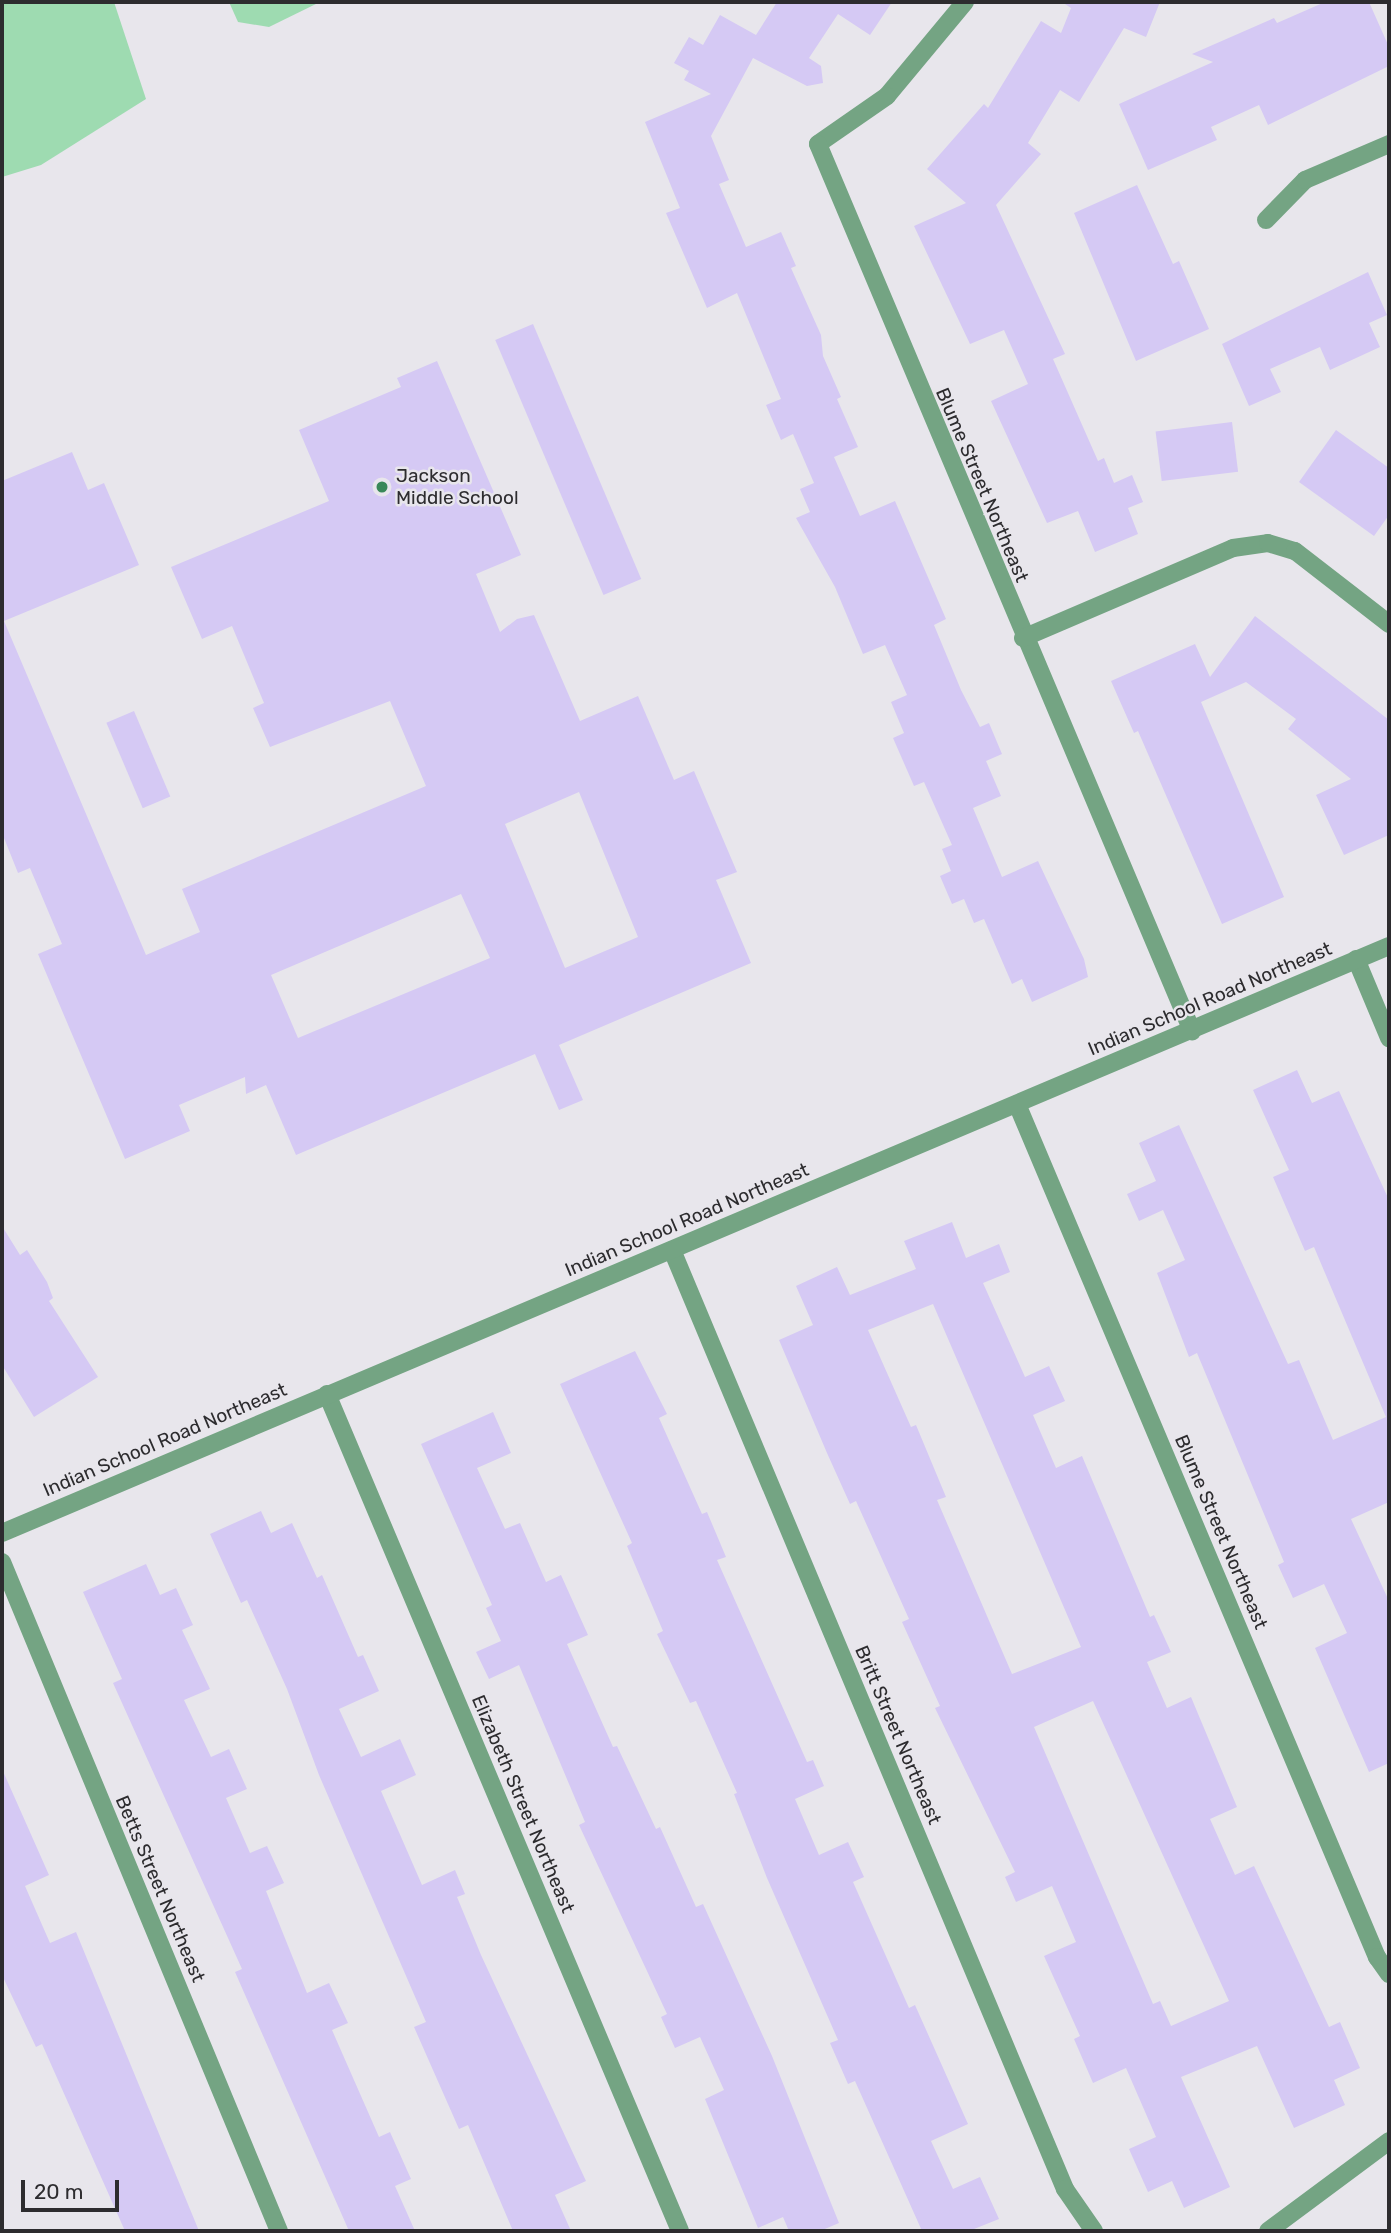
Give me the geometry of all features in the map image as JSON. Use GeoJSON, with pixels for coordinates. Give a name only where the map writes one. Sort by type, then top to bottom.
{"type":"FeatureCollection","features":[{"type":"Feature","properties":{"kind":"street","name":"Blume Street Northeast"},"geometry":{"type":"LineString","coordinates":[[965,2],[887,96],[818,144],[1023,638],[1192,1031]]}},
{"type":"Feature","properties":{"kind":"street"},"geometry":{"type":"LineString","coordinates":[[1266,219],[1305,180],[1389,144]]}},
{"type":"Feature","properties":{"kind":"street"},"geometry":{"type":"LineString","coordinates":[[1023,638],[1233,548],[1268,543],[1295,551],[1389,626]]}},
{"type":"Feature","properties":{"kind":"street","name":"Indian School Road Northeast"},"geometry":{"type":"LineString","coordinates":[[2,1533],[1389,946]]}},
{"type":"Feature","properties":{"kind":"street"},"geometry":{"type":"LineString","coordinates":[[1356,959],[1389,1038]]}},
{"type":"Feature","properties":{"kind":"street","name":"Blume Street Northeast"},"geometry":{"type":"LineString","coordinates":[[1017,1104],[1377,1956],[1389,1975]]}},
{"type":"Feature","properties":{"kind":"street","name":"Britt Street Northeast"},"geometry":{"type":"LineString","coordinates":[[672,1250],[1065,2189],[1094,2231]]}},
{"type":"Feature","properties":{"kind":"street","name":"Elizabeth Street Northeast"},"geometry":{"type":"LineString","coordinates":[[327,1394],[680,2231]]}},
{"type":"Feature","properties":{"kind":"street","name":"Betts Street Northeast"},"geometry":{"type":"LineString","coordinates":[[2,1562],[279,2231]]}},
{"type":"Feature","properties":{"kind":"street"},"geometry":{"type":"LineString","coordinates":[[1268,2231],[1389,2141]]}},
{"type":"Feature","properties":{"kind":"green space"},"geometry":{"type":"Polygon","coordinates":[[[2,2],[114,2],[146,99],[41,165],[2,177],[2,2]]]}},
{"type":"Feature","properties":{"kind":"green space"},"geometry":{"type":"Polygon","coordinates":[[[229,2],[320,2],[269,27],[238,22],[229,2]]]}},
{"type":"Feature","properties":{"kind":"building"},"geometry":{"type":"Polygon","coordinates":[[[777,2],[892,2],[870,35],[838,14],[809,58],[821,66],[823,83],[807,86],[753,58],[711,136],[729,180],[719,184],[746,247],[781,232],[796,266],[791,268],[821,335],[823,356],[841,397],[837,399],[858,447],[834,457],[860,516],[895,501],[946,619],[934,625],[961,690],[980,727],[989,723],[1002,754],[986,761],[1001,796],[973,808],[1002,877],[1038,861],[1084,959],[1088,977],[1032,1002],[1022,979],[1012,984],[984,919],[974,923],[964,899],[952,904],[940,876],[951,871],[942,849],[952,845],[924,782],[914,786],[893,738],[904,733],[891,702],[907,695],[885,645],[863,654],[835,587],[796,518],[810,512],[800,489],[814,483],[793,434],[781,440],[766,405],[781,399],[737,293],[707,308],[666,213],[680,208],[645,122],[711,94],[684,80],[689,71],[674,63],[689,37],[703,45],[720,15],[756,35],[777,2]]]}},
{"type":"Feature","properties":{"kind":"building"},"geometry":{"type":"Polygon","coordinates":[[[1062,2],[1160,2],[1146,37],[1124,28],[1079,102],[1060,90],[1028,143],[1041,154],[996,205],[1065,354],[1053,359],[1098,461],[1104,458],[1114,483],[1132,475],[1143,502],[1128,508],[1138,534],[1095,552],[1078,511],[1047,523],[991,401],[1028,384],[1004,330],[970,344],[914,226],[966,203],[927,169],[984,104],[988,108],[1041,21],[1061,33],[1071,8],[1062,2]]]}},
{"type":"Feature","properties":{"kind":"building"},"geometry":{"type":"Polygon","coordinates":[[[1325,2],[1369,2],[1389,47],[1389,66],[1268,125],[1259,105],[1211,127],[1217,140],[1148,170],[1119,104],[1213,62],[1192,54],[1274,18],[1277,23],[1325,2]]]}},
{"type":"Feature","properties":{"kind":"building"},"geometry":{"type":"Polygon","coordinates":[[[1137,185],[1173,264],[1179,261],[1209,329],[1136,361],[1074,213],[1137,185]]]}},
{"type":"Feature","properties":{"kind":"building"},"geometry":{"type":"Polygon","coordinates":[[[1368,272],[1387,315],[1369,323],[1380,347],[1330,370],[1320,347],[1270,369],[1281,392],[1249,406],[1222,344],[1368,272]]]}},
{"type":"Feature","properties":{"kind":"building"},"geometry":{"type":"Polygon","coordinates":[[[533,324],[641,579],[603,595],[495,340],[533,324]]]}},
{"type":"Feature","properties":{"kind":"building"},"geometry":{"type":"Polygon","coordinates":[[[437,361],[521,555],[476,574],[500,632],[517,619],[534,615],[580,721],[638,696],[674,780],[694,771],[737,872],[716,880],[751,963],[559,1045],[583,1100],[559,1110],[535,1054],[296,1155],[266,1085],[246,1094],[245,1077],[179,1105],[190,1131],[125,1159],[38,954],[62,944],[30,868],[18,873],[2,833],[2,481],[72,452],[88,490],[104,483],[139,565],[4,621],[146,955],[200,932],[182,889],[426,786],[390,701],[270,747],[253,708],[264,703],[232,626],[202,639],[171,567],[329,501],[299,430],[401,387],[397,378],[437,361]],[[579,792],[505,824],[565,968],[638,937],[579,792]],[[461,894],[271,975],[298,1038],[490,958],[461,894]]]}},
{"type":"Feature","properties":{"kind":"building"},"geometry":{"type":"Polygon","coordinates":[[[1232,422],[1238,472],[1162,481],[1156,431],[1232,422]]]}},
{"type":"Feature","properties":{"kind":"building"},"geometry":{"type":"Polygon","coordinates":[[[1336,430],[1389,468],[1389,515],[1374,536],[1299,482],[1336,430]]]}},
{"type":"Feature","properties":{"kind":"building"},"geometry":{"type":"Polygon","coordinates":[[[1255,616],[1389,720],[1389,835],[1344,855],[1316,795],[1351,779],[1288,729],[1296,719],[1246,682],[1201,702],[1284,897],[1222,924],[1138,731],[1134,733],[1111,681],[1195,644],[1210,677],[1255,616]]]}},
{"type":"Feature","properties":{"kind":"building"},"geometry":{"type":"Polygon","coordinates":[[[134,711],[170,797],[143,808],[106,723],[134,711]]]}},
{"type":"Feature","properties":{"kind":"building"},"geometry":{"type":"Polygon","coordinates":[[[1297,1070],[1312,1103],[1339,1091],[1389,1200],[1389,1502],[1351,1519],[1389,1601],[1389,1763],[1369,1772],[1315,1648],[1347,1633],[1324,1584],[1293,1598],[1278,1565],[1284,1562],[1197,1353],[1189,1357],[1157,1273],[1185,1260],[1163,1210],[1139,1221],[1127,1194],[1156,1181],[1139,1143],[1179,1125],[1288,1364],[1299,1360],[1333,1440],[1386,1417],[1314,1247],[1305,1251],[1273,1177],[1289,1170],[1253,1090],[1297,1070]]]}},
{"type":"Feature","properties":{"kind":"building"},"geometry":{"type":"Polygon","coordinates":[[[952,1222],[966,1258],[999,1244],[1010,1272],[983,1283],[1025,1377],[1049,1366],[1065,1401],[1033,1415],[1056,1468],[1082,1456],[1150,1617],[1154,1615],[1171,1652],[1147,1662],[1167,1708],[1191,1697],[1237,1807],[1210,1819],[1235,1875],[1254,1866],[1329,2027],[1340,2022],[1360,2068],[1334,2080],[1345,2105],[1294,2128],[1257,2046],[1181,2077],[1230,2187],[1184,2208],[1172,2181],[1148,2192],[1129,2149],[1156,2137],[1126,2068],[1093,2083],[1074,2039],[1080,2036],[1044,1956],[1076,1942],[1052,1886],[1016,1902],[1005,1877],[1015,1872],[935,1708],[940,1706],[902,1622],[909,1619],[856,1501],[850,1504],[779,1340],[813,1325],[796,1286],[837,1267],[850,1295],[916,1269],[904,1241],[952,1222]],[[933,1304],[868,1330],[911,1427],[916,1425],[946,1497],[937,1500],[1012,1674],[1081,1647],[933,1304]],[[1093,1701],[1034,1727],[1153,2004],[1160,2001],[1171,2026],[1229,2001],[1093,1701]]]}},
{"type":"Feature","properties":{"kind":"building"},"geometry":{"type":"Polygon","coordinates":[[[2,1226],[20,1255],[27,1250],[47,1282],[53,1298],[49,1301],[98,1377],[34,1417],[2,1365],[2,1226]]]}},
{"type":"Feature","properties":{"kind":"building"},"geometry":{"type":"Polygon","coordinates":[[[635,1351],[667,1414],[659,1418],[702,1514],[707,1512],[726,1557],[717,1560],[807,1762],[813,1760],[824,1786],[795,1799],[819,1855],[848,1842],[864,1877],[853,1882],[909,2008],[915,2005],[968,2124],[931,2141],[953,2189],[980,2177],[999,2219],[969,2231],[922,2231],[855,2081],[848,2084],[830,2043],[838,2040],[767,1878],[734,1794],[737,1793],[696,1701],[690,1703],[657,1634],[663,1631],[627,1546],[632,1543],[560,1384],[635,1351]]]}},
{"type":"Feature","properties":{"kind":"building"},"geometry":{"type":"Polygon","coordinates":[[[493,1412],[511,1453],[477,1468],[505,1529],[520,1523],[546,1582],[561,1575],[588,1635],[567,1644],[613,1747],[617,1746],[656,1829],[660,1827],[696,1907],[703,1904],[772,2056],[839,2223],[820,2231],[789,2231],[783,2217],[758,2228],[705,2099],[724,2090],[700,2037],[675,2048],[661,2017],[667,2014],[579,1825],[585,1822],[519,1665],[489,1679],[476,1652],[501,1641],[486,1608],[492,1605],[421,1444],[493,1412]]]}},
{"type":"Feature","properties":{"kind":"building"},"geometry":{"type":"Polygon","coordinates":[[[261,1511],[271,1533],[292,1523],[317,1578],[322,1575],[358,1657],[363,1655],[379,1691],[339,1709],[361,1757],[400,1739],[416,1775],[381,1791],[422,1885],[455,1870],[465,1894],[457,1897],[481,1955],[586,2181],[555,2195],[571,2231],[513,2231],[468,2125],[459,2129],[414,2027],[426,2022],[319,1775],[287,1689],[247,1600],[241,1603],[210,1534],[261,1511]]]}},
{"type":"Feature","properties":{"kind":"building"},"geometry":{"type":"Polygon","coordinates":[[[146,1564],[160,1595],[176,1588],[193,1625],[182,1630],[210,1689],[184,1700],[211,1757],[229,1749],[247,1789],[226,1798],[250,1853],[267,1846],[284,1883],[266,1891],[307,1993],[329,1983],[348,2023],[332,2030],[379,2137],[390,2132],[411,2179],[395,2186],[415,2231],[349,2231],[235,1972],[242,1969],[113,1683],[122,1679],[83,1592],[146,1564]]]}},
{"type":"Feature","properties":{"kind":"building"},"geometry":{"type":"Polygon","coordinates":[[[2,1769],[49,1875],[25,1886],[50,1943],[76,1932],[199,2231],[125,2231],[42,2044],[36,2047],[2,1975],[2,1769]]]}},
{"type":"Feature","properties":{"kind":"place","name":"Jackson Middle School"},"geometry":{"type":"Point","coordinates":[382,487]}}]}
